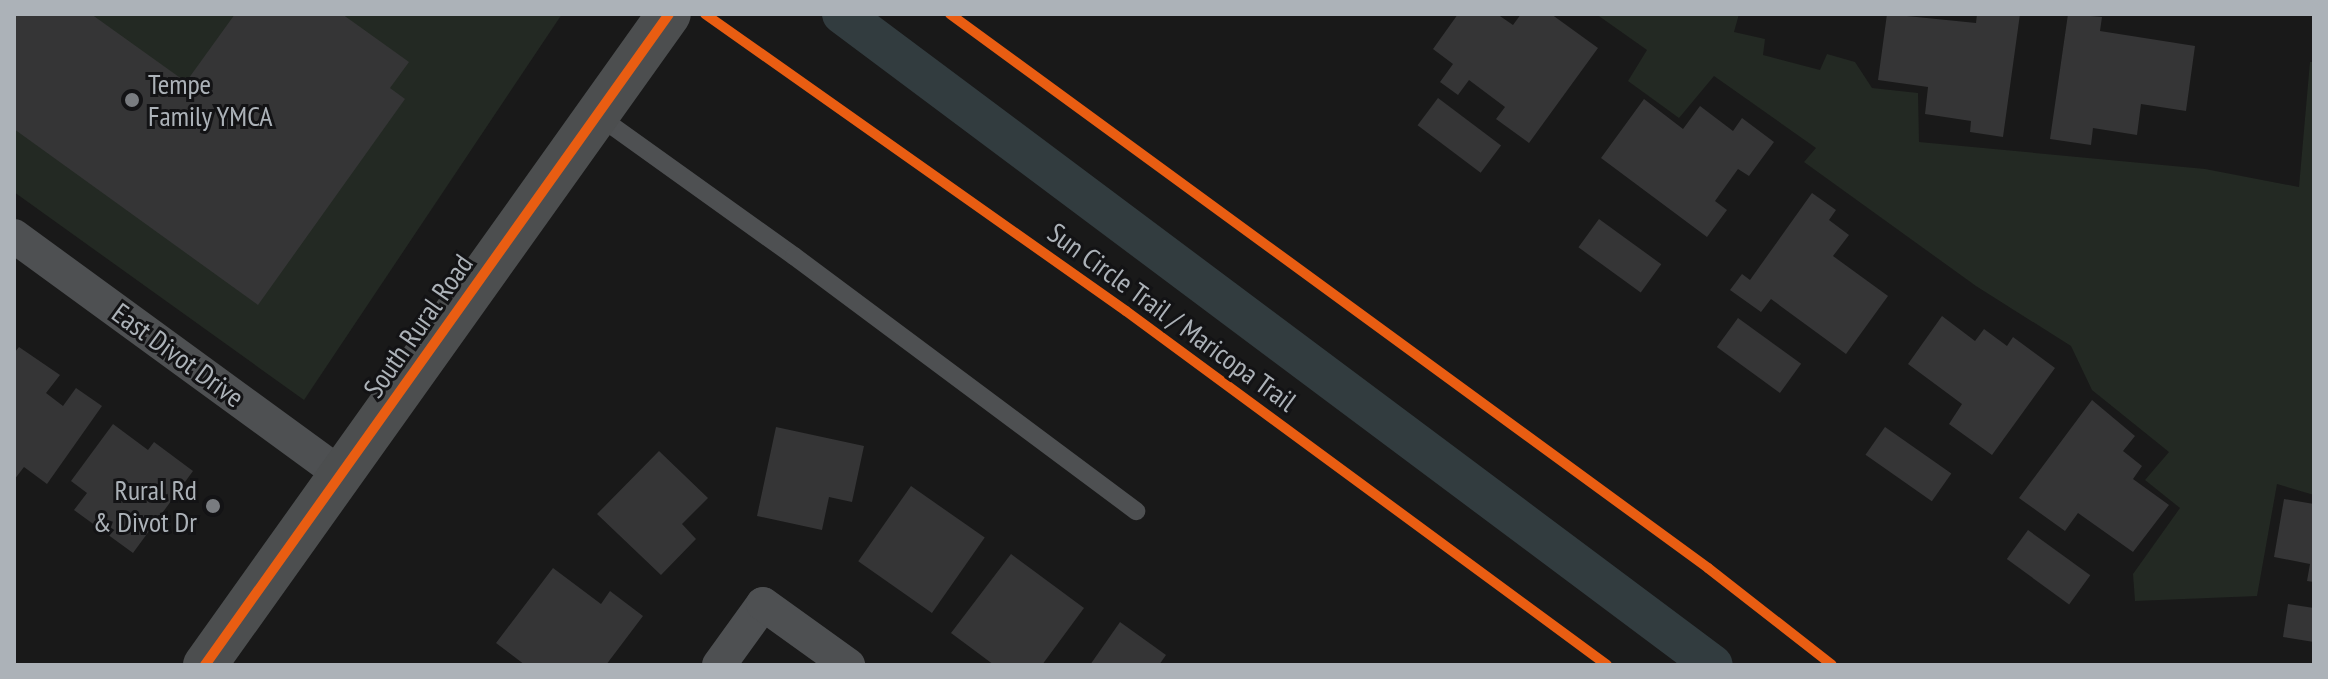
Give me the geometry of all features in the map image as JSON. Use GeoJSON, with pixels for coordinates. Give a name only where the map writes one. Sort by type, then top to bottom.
{"type":"FeatureCollection","features":[{"type":"Feature","properties":{"kind":"main road","name":"South Rural Road"},"geometry":{"type":"LineString","coordinates":[[205,665],[669,14]]}},
{"type":"Feature","properties":{"kind":"street","name":"East Divot Drive"},"geometry":{"type":"LineString","coordinates":[[14,236],[342,475]]}},
{"type":"Feature","properties":{"kind":"street"},"geometry":{"type":"LineString","coordinates":[[719,665],[763,604],[848,665]]}},
{"type":"Feature","properties":{"kind":"lane"},"geometry":{"type":"LineString","coordinates":[[597,115],[794,256],[1136,511]]}},
{"type":"Feature","properties":{"kind":"shaded area"},"geometry":{"type":"Polygon","coordinates":[[[14,14],[562,14],[304,400],[14,192],[14,14]]]}},
{"type":"Feature","properties":{"kind":"shaded area"},"geometry":{"type":"Polygon","coordinates":[[[1596,14],[1739,14],[1734,32],[1765,39],[1763,55],[1820,70],[1827,54],[1855,62],[1872,88],[1918,93],[1919,142],[2205,169],[2299,187],[2310,62],[2314,62],[2314,495],[2277,484],[2257,596],[2135,601],[2133,574],[2180,508],[2145,480],[2169,452],[2092,390],[2071,346],[1976,286],[1804,162],[1816,148],[1714,76],[1679,118],[1628,81],[1647,50],[1596,14]]]}},
{"type":"Feature","properties":{"kind":"building"},"geometry":{"type":"Polygon","coordinates":[[[14,14],[91,14],[186,82],[235,14],[342,14],[409,62],[390,88],[405,99],[258,305],[14,129],[14,14]]]}},
{"type":"Feature","properties":{"kind":"building"},"geometry":{"type":"Polygon","coordinates":[[[1458,14],[1497,14],[1513,25],[1521,14],[1551,14],[1598,48],[1529,143],[1496,119],[1505,107],[1469,80],[1458,95],[1440,82],[1453,64],[1433,49],[1458,14]]]}},
{"type":"Feature","properties":{"kind":"building"},"geometry":{"type":"Polygon","coordinates":[[[1887,14],[1976,23],[1977,14],[2020,14],[2003,137],[1970,132],[1971,121],[1925,114],[1928,87],[1878,80],[1887,14]]]}},
{"type":"Feature","properties":{"kind":"building"},"geometry":{"type":"Polygon","coordinates":[[[2068,14],[2102,17],[2100,31],[2195,46],[2186,111],[2141,104],[2137,135],[2093,128],[2091,145],[2050,139],[2068,14]]]}},
{"type":"Feature","properties":{"kind":"building"},"geometry":{"type":"Polygon","coordinates":[[[1438,98],[1501,146],[1481,173],[1418,125],[1438,98]]]}},
{"type":"Feature","properties":{"kind":"building"},"geometry":{"type":"Polygon","coordinates":[[[1644,99],[1683,129],[1700,106],[1733,131],[1742,118],[1774,142],[1749,176],[1738,169],[1715,201],[1727,210],[1707,237],[1601,158],[1644,99]]]}},
{"type":"Feature","properties":{"kind":"building"},"geometry":{"type":"Polygon","coordinates":[[[1812,193],[1836,210],[1829,220],[1849,235],[1833,256],[1888,296],[1846,354],[1771,299],[1761,312],[1730,290],[1742,274],[1750,280],[1812,193]]]}},
{"type":"Feature","properties":{"kind":"building"},"geometry":{"type":"Polygon","coordinates":[[[1599,219],[1661,264],[1641,293],[1578,247],[1599,219]]]}},
{"type":"Feature","properties":{"kind":"building"},"geometry":{"type":"Polygon","coordinates":[[[1942,316],[1975,341],[1984,329],[2007,346],[2013,337],[2055,368],[1992,455],[1949,424],[1962,404],[1908,364],[1942,316]]]}},
{"type":"Feature","properties":{"kind":"building"},"geometry":{"type":"Polygon","coordinates":[[[1738,318],[1801,364],[1780,393],[1717,347],[1738,318]]]}},
{"type":"Feature","properties":{"kind":"building"},"geometry":{"type":"Polygon","coordinates":[[[19,347],[60,375],[46,393],[63,406],[76,388],[102,406],[47,484],[24,467],[14,480],[14,353],[19,347]]]}},
{"type":"Feature","properties":{"kind":"building"},"geometry":{"type":"Polygon","coordinates":[[[2092,400],[2135,436],[2123,451],[2142,466],[2133,479],[2169,505],[2133,552],[2078,513],[2065,531],[2019,498],[2092,400]]]}},
{"type":"Feature","properties":{"kind":"building"},"geometry":{"type":"Polygon","coordinates":[[[113,424],[148,450],[154,442],[193,471],[133,553],[74,510],[87,493],[71,481],[113,424]]]}},
{"type":"Feature","properties":{"kind":"building"},"geometry":{"type":"Polygon","coordinates":[[[776,427],[864,446],[852,502],[829,497],[822,530],[757,516],[776,427]]]}},
{"type":"Feature","properties":{"kind":"building"},"geometry":{"type":"Polygon","coordinates":[[[1885,427],[1951,473],[1932,501],[1865,455],[1885,427]]]}},
{"type":"Feature","properties":{"kind":"building"},"geometry":{"type":"Polygon","coordinates":[[[659,451],[708,498],[682,524],[696,539],[661,575],[597,514],[659,451]]]}},
{"type":"Feature","properties":{"kind":"building"},"geometry":{"type":"Polygon","coordinates":[[[911,486],[985,538],[932,613],[858,561],[911,486]]]}},
{"type":"Feature","properties":{"kind":"building"},"geometry":{"type":"Polygon","coordinates":[[[2284,499],[2314,504],[2314,582],[2307,581],[2310,564],[2274,557],[2284,499]]]}},
{"type":"Feature","properties":{"kind":"building"},"geometry":{"type":"Polygon","coordinates":[[[2028,530],[2090,575],[2069,604],[2007,559],[2028,530]]]}},
{"type":"Feature","properties":{"kind":"building"},"geometry":{"type":"Polygon","coordinates":[[[1011,554],[1084,608],[1042,665],[994,665],[951,633],[1011,554]]]}},
{"type":"Feature","properties":{"kind":"building"},"geometry":{"type":"Polygon","coordinates":[[[553,568],[601,604],[610,591],[643,616],[606,665],[525,665],[496,643],[553,568]]]}},
{"type":"Feature","properties":{"kind":"building"},"geometry":{"type":"Polygon","coordinates":[[[2288,604],[2314,608],[2314,642],[2283,637],[2288,604]]]}},
{"type":"Feature","properties":{"kind":"building"},"geometry":{"type":"Polygon","coordinates":[[[1120,622],[1166,655],[1159,665],[1090,665],[1120,622]]]}},
{"type":"Feature","properties":{"kind":"waterway"},"geometry":{"type":"LineString","coordinates":[[842,14],[1713,665]]}},
{"type":"Feature","properties":{"kind":"cycle path"},"geometry":{"type":"LineString","coordinates":[[205,665],[669,14]]}},
{"type":"Feature","properties":{"kind":"cycle path","name":"Sun Circle Trail / Maricopa Trail"},"geometry":{"type":"LineString","coordinates":[[705,14],[1126,311],[1607,665]]}},
{"type":"Feature","properties":{"kind":"cycle path"},"geometry":{"type":"LineString","coordinates":[[950,14],[1708,568],[1832,665]]}},
{"type":"Feature","properties":{"kind":"place","name":"Tempe Family YMCA"},"geometry":{"type":"Point","coordinates":[132,100]}},
{"type":"Feature","properties":{"kind":"place","name":"Rural Rd & Divot Dr"},"geometry":{"type":"Point","coordinates":[213,506]}}]}
